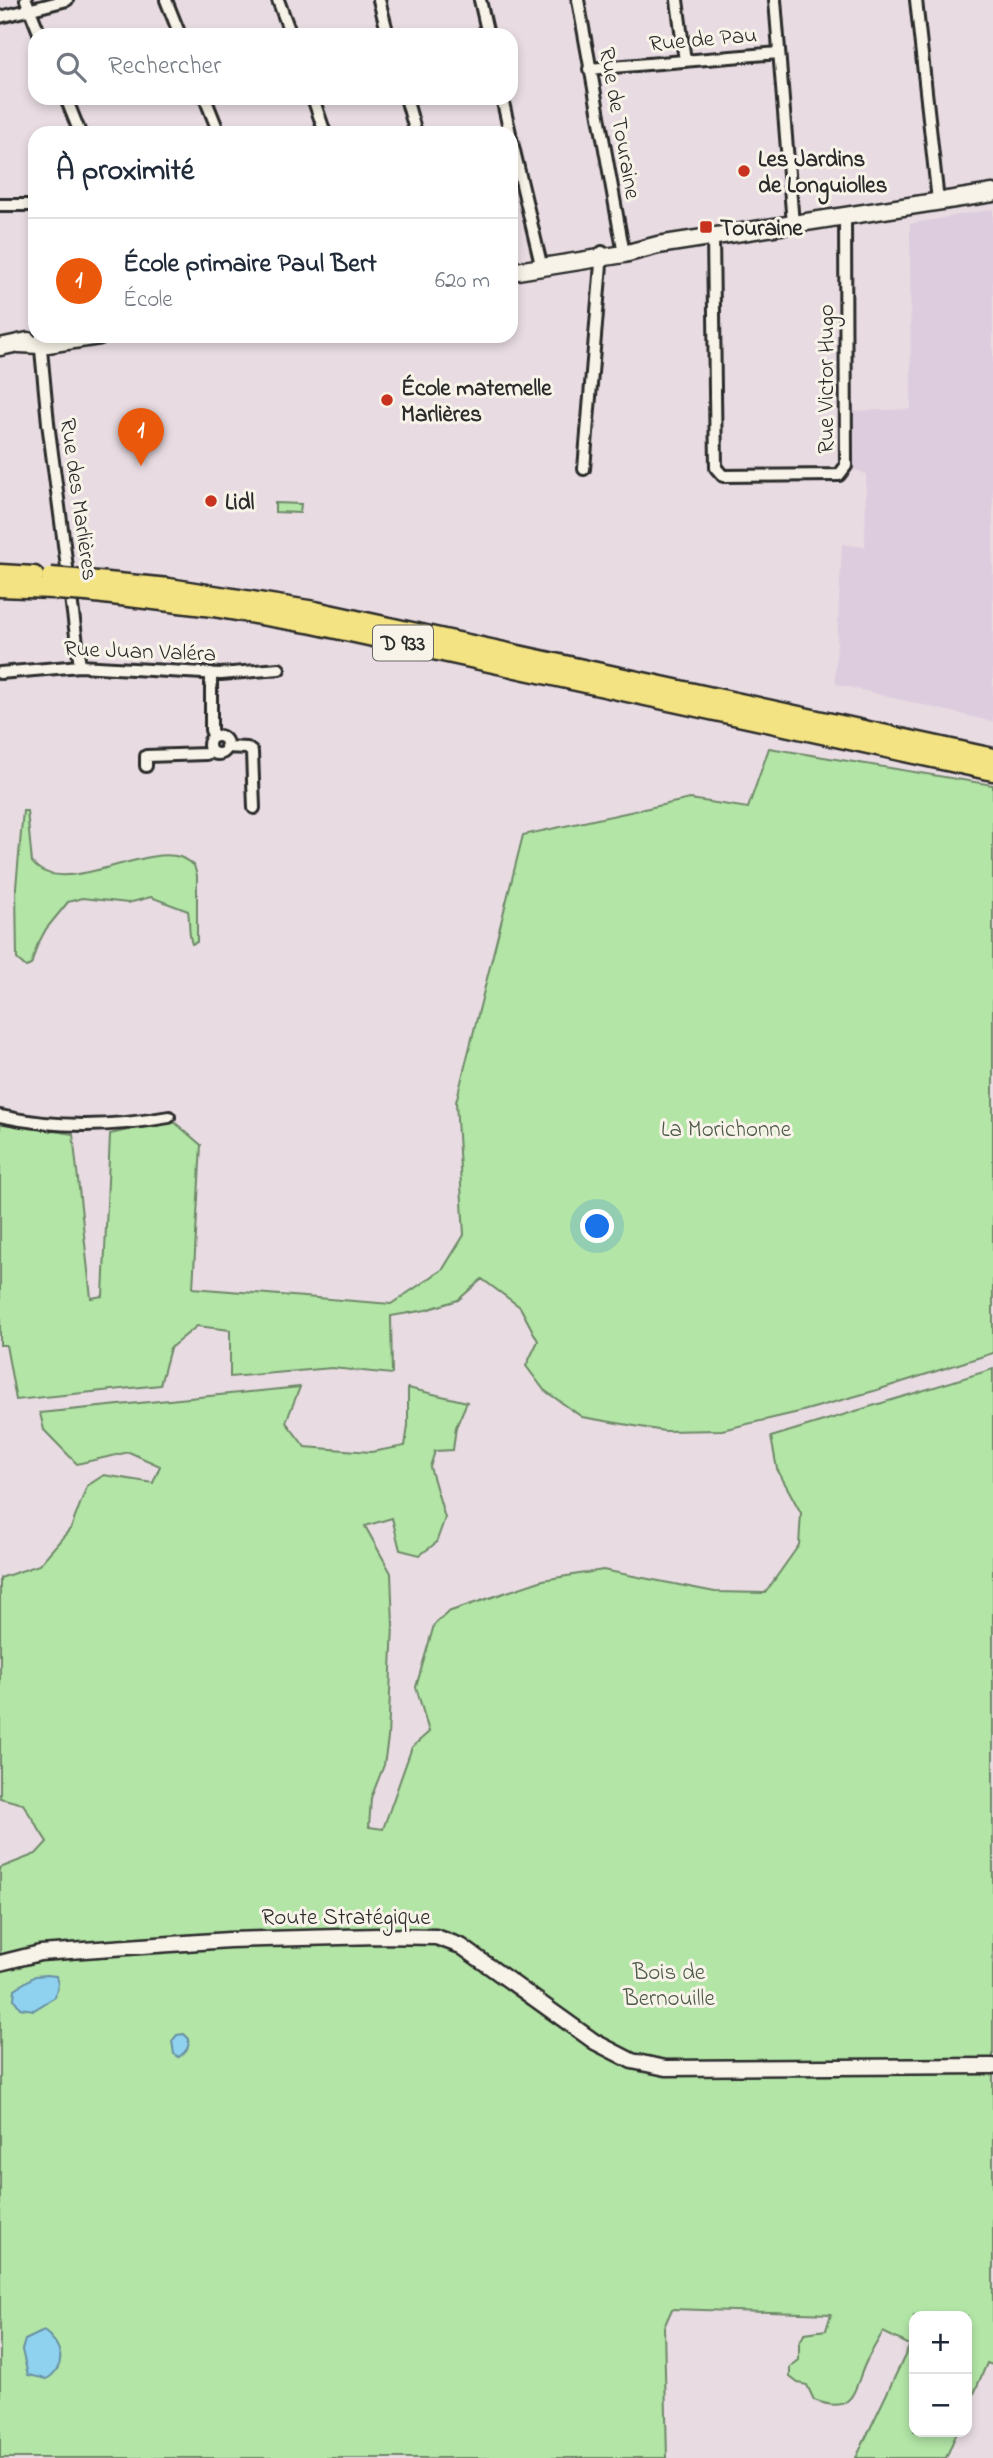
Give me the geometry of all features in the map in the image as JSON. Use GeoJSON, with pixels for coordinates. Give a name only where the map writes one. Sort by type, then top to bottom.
{"type":"FeatureCollection","features":[{"type":"Feature","properties":{"kind":"highway","name":"D 933"},"geometry":{"type":"LineString","coordinates":[[0,575],[52,583],[215,594],[315,611],[993,758]]}},
{"type":"Feature","properties":{"kind":"highway","name":"D 933"},"geometry":{"type":"LineString","coordinates":[[0,587],[52,583]]}},
{"type":"Feature","properties":{"kind":"highway","name":"D 933"},"geometry":{"type":"LineString","coordinates":[[87,586],[313,624],[993,771]]}},
{"type":"Feature","properties":{"kind":"main road"},"geometry":{"type":"LineString","coordinates":[[518,264],[623,251],[993,193]]}},
{"type":"Feature","properties":{"kind":"main road"},"geometry":{"type":"LineString","coordinates":[[518,271],[602,254]]}},
{"type":"Feature","properties":{"kind":"main road"},"geometry":{"type":"LineString","coordinates":[[0,347],[28,342]]}},
{"type":"Feature","properties":{"kind":"street"},"geometry":{"type":"LineString","coordinates":[[0,17],[28,5],[67,0]]}},
{"type":"Feature","properties":{"kind":"street"},"geometry":{"type":"LineString","coordinates":[[166,0],[177,28]]}},
{"type":"Feature","properties":{"kind":"street"},"geometry":{"type":"LineString","coordinates":[[278,0],[288,28]]}},
{"type":"Feature","properties":{"kind":"street"},"geometry":{"type":"LineString","coordinates":[[379,0],[386,28]]}},
{"type":"Feature","properties":{"kind":"street"},"geometry":{"type":"LineString","coordinates":[[480,0],[486,28]]}},
{"type":"Feature","properties":{"kind":"street","name":"Rue de Touraine"},"geometry":{"type":"LineString","coordinates":[[578,0],[623,251]]}},
{"type":"Feature","properties":{"kind":"street"},"geometry":{"type":"LineString","coordinates":[[677,0],[685,61]]}},
{"type":"Feature","properties":{"kind":"street"},"geometry":{"type":"LineString","coordinates":[[775,0],[793,224]]}},
{"type":"Feature","properties":{"kind":"street"},"geometry":{"type":"LineString","coordinates":[[916,0],[938,201]]}},
{"type":"Feature","properties":{"kind":"street"},"geometry":{"type":"LineString","coordinates":[[28,5],[37,28]]}},
{"type":"Feature","properties":{"kind":"street","name":"Rue de Pau"},"geometry":{"type":"LineString","coordinates":[[589,69],[779,53]]}},
{"type":"Feature","properties":{"kind":"street"},"geometry":{"type":"LineString","coordinates":[[69,105],[77,126]]}},
{"type":"Feature","properties":{"kind":"street"},"geometry":{"type":"LineString","coordinates":[[208,105],[216,126]]}},
{"type":"Feature","properties":{"kind":"street"},"geometry":{"type":"LineString","coordinates":[[315,105],[323,126]]}},
{"type":"Feature","properties":{"kind":"street"},"geometry":{"type":"LineString","coordinates":[[408,105],[414,126]]}},
{"type":"Feature","properties":{"kind":"street"},"geometry":{"type":"LineString","coordinates":[[503,105],[508,126]]}},
{"type":"Feature","properties":{"kind":"street"},"geometry":{"type":"LineString","coordinates":[[518,169],[540,260]]}},
{"type":"Feature","properties":{"kind":"street"},"geometry":{"type":"LineString","coordinates":[[0,205],[28,205]]}},
{"type":"Feature","properties":{"kind":"street","name":"Rue Victor Hugo"},"geometry":{"type":"LineString","coordinates":[[713,236],[716,468],[723,475],[838,475],[846,466],[845,216]]}},
{"type":"Feature","properties":{"kind":"street"},"geometry":{"type":"LineString","coordinates":[[584,469],[602,254]]}},
{"type":"Feature","properties":{"kind":"street","name":"Rue des Marlières"},"geometry":{"type":"LineString","coordinates":[[42,343],[49,435],[80,666]]}},
{"type":"Feature","properties":{"kind":"street","name":"Rue Juan Valéra"},"geometry":{"type":"LineString","coordinates":[[0,673],[80,666],[211,674],[279,669]]}},
{"type":"Feature","properties":{"kind":"street"},"geometry":{"type":"LineString","coordinates":[[211,674],[211,730],[214,737]]}},
{"type":"Feature","properties":{"kind":"street"},"geometry":{"type":"LineString","coordinates":[[146,766],[146,756],[221,753],[226,747],[225,739],[214,737]]}},
{"type":"Feature","properties":{"kind":"street"},"geometry":{"type":"LineString","coordinates":[[212,752],[209,744],[214,737]]}},
{"type":"Feature","properties":{"kind":"street"},"geometry":{"type":"LineString","coordinates":[[226,747],[247,748],[252,752],[254,808]]}},
{"type":"Feature","properties":{"kind":"street"},"geometry":{"type":"LineString","coordinates":[[0,1116],[22,1121],[116,1126],[169,1117]]}},
{"type":"Feature","properties":{"kind":"street","name":"Route Stratégique"},"geometry":{"type":"LineString","coordinates":[[0,1963],[40,1953],[120,1946],[229,1940],[436,1937],[461,1946],[595,2042],[632,2061],[666,2068],[993,2066]]}},
{"type":"Feature","properties":{"kind":"shaded area"},"geometry":{"type":"Polygon","coordinates":[[[993,209],[993,722],[836,684],[835,679],[842,544],[865,547],[866,474],[852,469],[852,411],[911,409],[910,224],[993,209]]]}},
{"type":"Feature","properties":{"kind":"green space"},"geometry":{"type":"Polygon","coordinates":[[[275,503],[301,504],[300,513],[275,512],[275,503]]]}},
{"type":"Feature","properties":{"kind":"green space","name":"La Morichonne"},"geometry":{"type":"Polygon","coordinates":[[[769,748],[993,785],[993,1353],[799,1412],[722,1430],[664,1431],[582,1417],[544,1390],[526,1366],[538,1341],[520,1307],[482,1279],[458,1300],[426,1310],[391,1316],[392,1374],[332,1368],[230,1377],[230,1330],[197,1326],[170,1348],[160,1385],[16,1400],[6,1345],[0,1345],[0,1123],[73,1134],[91,1298],[103,1296],[110,1134],[172,1120],[201,1145],[193,1288],[391,1304],[443,1269],[464,1235],[456,1102],[523,835],[690,799],[748,808],[769,748]]]}},
{"type":"Feature","properties":{"kind":"green space"},"geometry":{"type":"Polygon","coordinates":[[[23,811],[27,811],[32,862],[45,872],[81,874],[164,855],[180,857],[194,865],[197,876],[197,942],[192,944],[188,911],[151,897],[128,903],[82,898],[68,902],[46,929],[31,965],[26,967],[17,959],[16,887],[23,811]]]}},
{"type":"Feature","properties":{"kind":"green space","name":"Bois de Bernouille"},"geometry":{"type":"Polygon","coordinates":[[[993,1369],[993,2365],[987,2363],[972,2398],[972,2311],[909,2311],[909,2345],[883,2332],[866,2362],[851,2398],[838,2405],[814,2400],[807,2385],[790,2377],[790,2367],[799,2360],[799,2343],[805,2333],[826,2330],[831,2314],[672,2309],[664,2327],[667,2458],[0,2458],[0,1868],[36,1854],[47,1842],[23,1804],[0,1798],[0,1578],[39,1565],[71,1528],[87,1486],[104,1475],[153,1483],[160,1466],[129,1452],[77,1464],[44,1430],[40,1413],[300,1387],[286,1422],[305,1447],[371,1452],[405,1446],[408,1388],[467,1402],[456,1427],[453,1450],[435,1451],[430,1467],[445,1518],[436,1543],[420,1555],[400,1550],[392,1518],[365,1526],[391,1573],[393,1625],[388,1738],[384,1765],[371,1798],[369,1827],[383,1829],[412,1747],[429,1732],[416,1687],[434,1625],[448,1612],[543,1580],[603,1570],[715,1592],[765,1593],[799,1545],[801,1513],[777,1469],[771,1437],[993,1369]]]}},
{"type":"Feature","properties":{"kind":"green space","name":"Bois de Bernouille"},"geometry":{"type":"Polygon","coordinates":[[[909,2347],[909,2437],[955,2437],[946,2458],[856,2458],[909,2347]]]}},
{"type":"Feature","properties":{"kind":"water"},"geometry":{"type":"Polygon","coordinates":[[[35,1976],[56,1976],[58,1984],[55,1997],[34,2010],[20,2008],[14,1999],[15,1989],[35,1976]]]}},
{"type":"Feature","properties":{"kind":"water"},"geometry":{"type":"Polygon","coordinates":[[[184,2034],[189,2039],[188,2045],[179,2057],[174,2054],[172,2041],[177,2035],[184,2034]]]}},
{"type":"Feature","properties":{"kind":"water"},"geometry":{"type":"Polygon","coordinates":[[[44,2331],[55,2342],[60,2355],[58,2368],[47,2379],[28,2375],[22,2350],[25,2340],[44,2331]]]}},
{"type":"Feature","properties":{"kind":"place","name":"Les Jardins de Longuiolles"},"geometry":{"type":"Point","coordinates":[744,171]}},
{"type":"Feature","properties":{"kind":"place","name":"Touraine"},"geometry":{"type":"Point","coordinates":[706,227]}},
{"type":"Feature","properties":{"kind":"place","name":"École maternelle Marlières"},"geometry":{"type":"Point","coordinates":[387,400]}},
{"type":"Feature","properties":{"kind":"place","name":"École primaire Paul Bert"},"geometry":{"type":"Point","coordinates":[141,466]}},
{"type":"Feature","properties":{"kind":"place","name":"Lidl"},"geometry":{"type":"Point","coordinates":[211,501]}}]}
